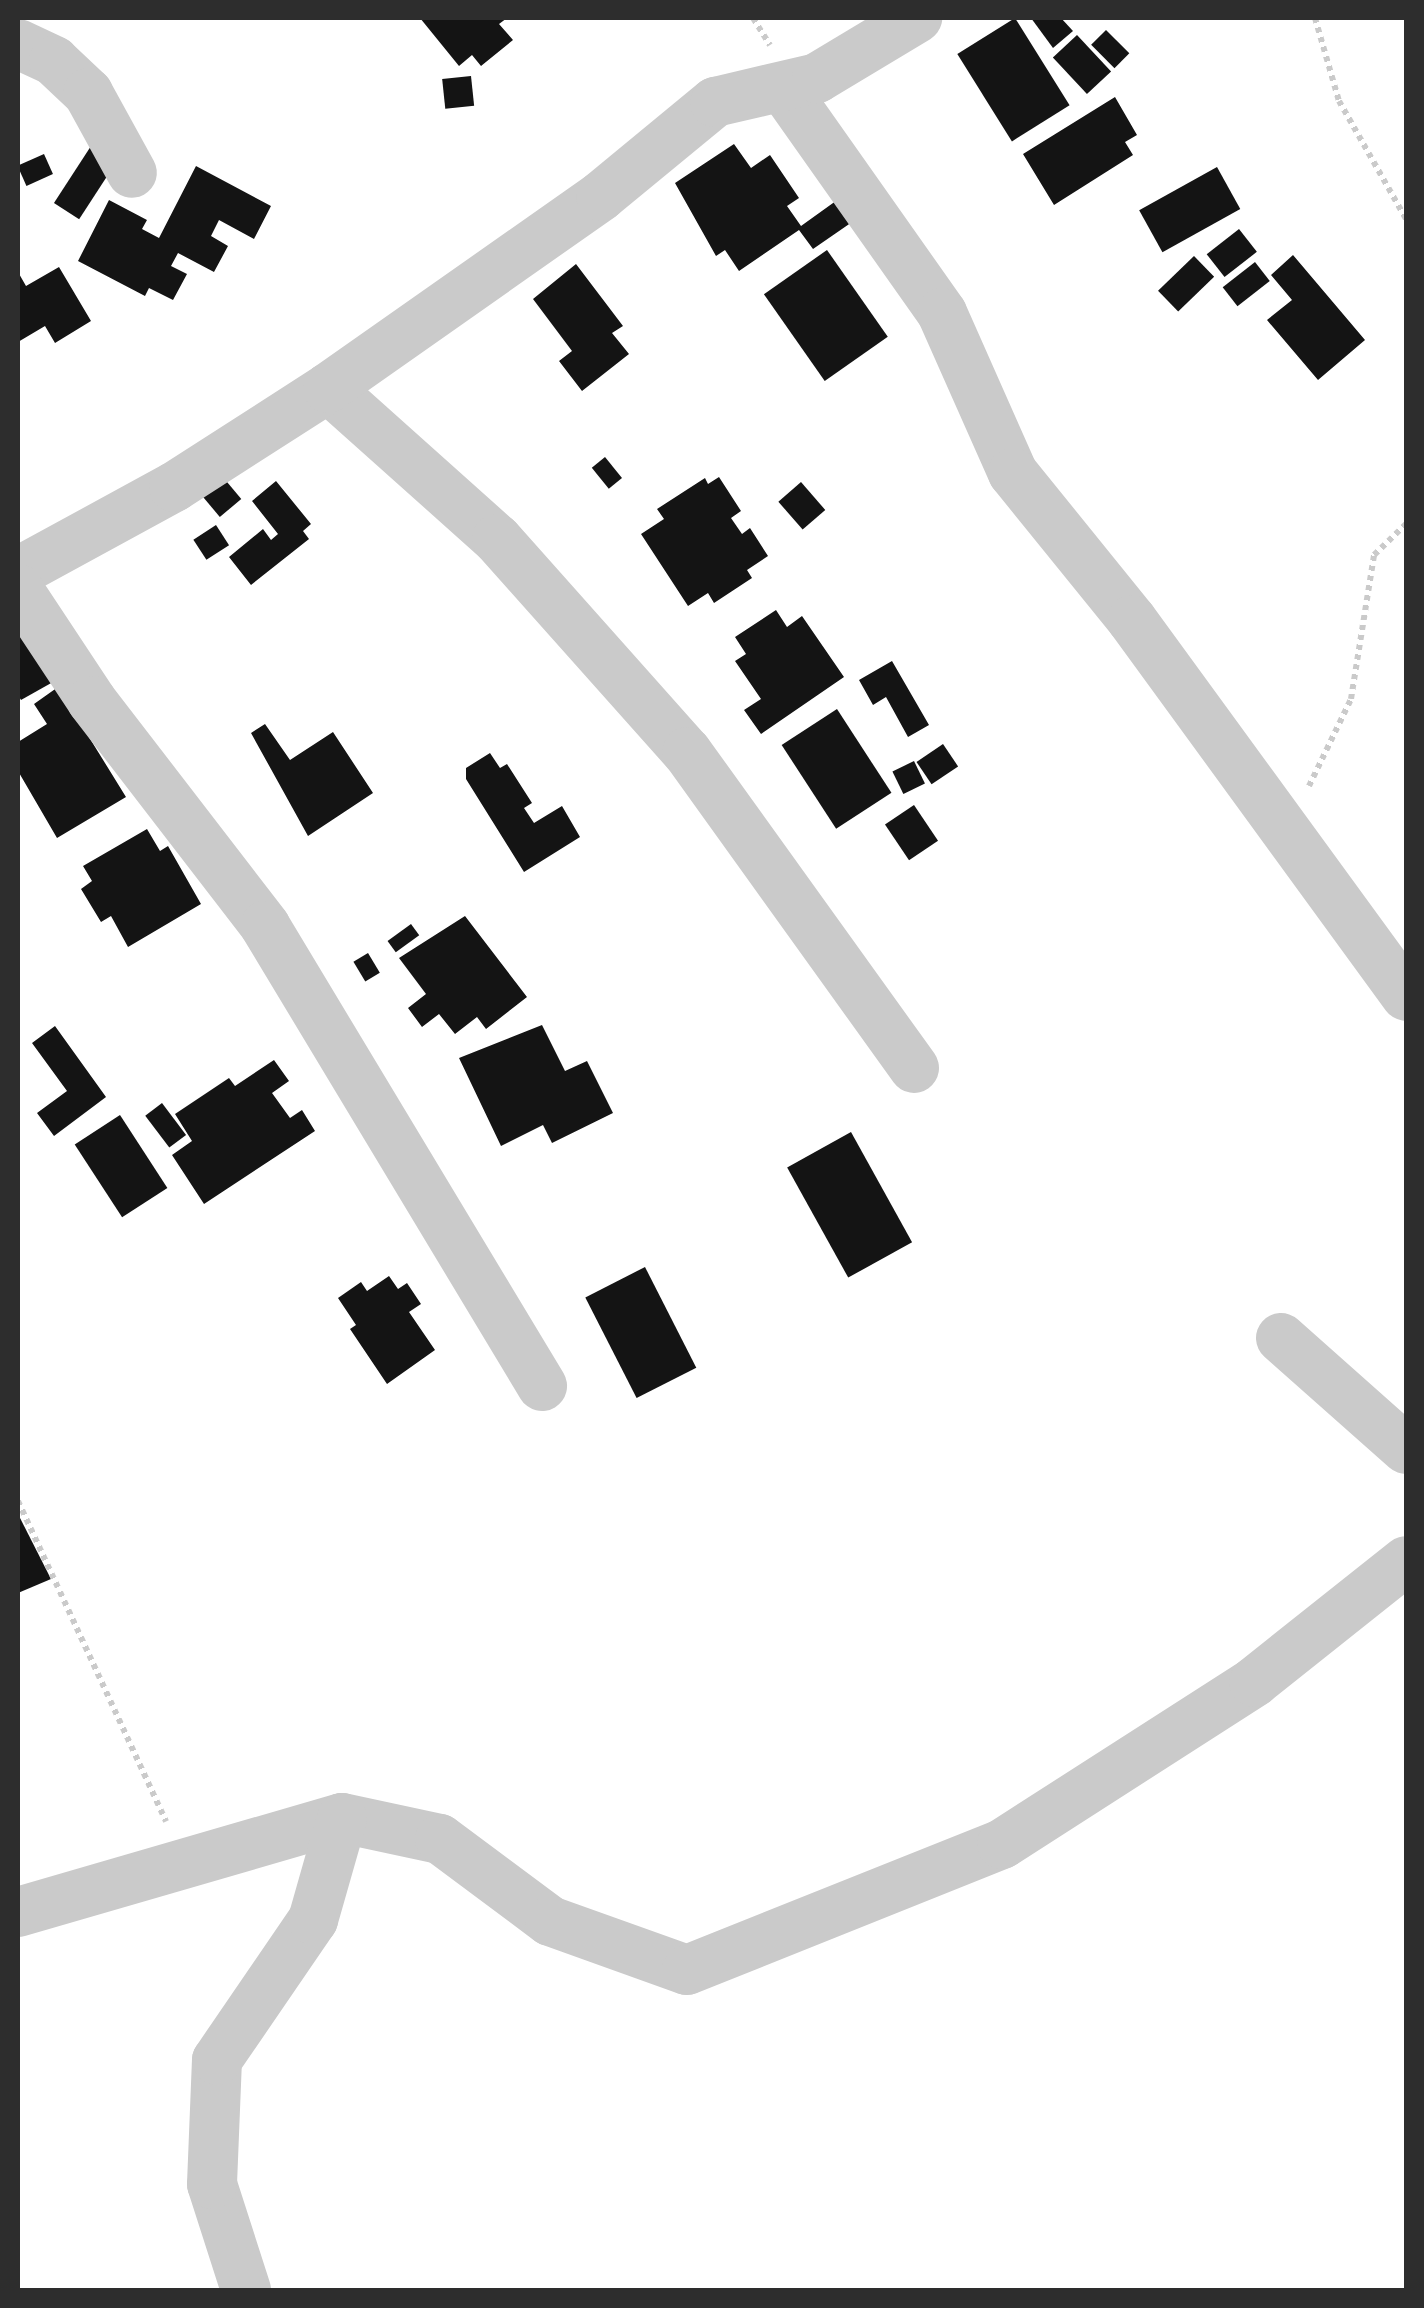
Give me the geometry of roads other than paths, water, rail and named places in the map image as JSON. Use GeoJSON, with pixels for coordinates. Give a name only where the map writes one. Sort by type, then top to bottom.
{"type":"FeatureCollection","features":[{"type":"Feature","properties":{"kind":"street"},"geometry":{"type":"LineString","coordinates":[[18,572],[174,487],[328,388],[601,196],[715,102],[784,89],[840,68],[917,18]]}},
{"type":"Feature","properties":{"kind":"street"},"geometry":{"type":"LineString","coordinates":[[18,44],[54,61],[88,93],[132,173]]}},
{"type":"Feature","properties":{"kind":"street"},"geometry":{"type":"LineString","coordinates":[[784,89],[942,313],[1013,473],[1132,620],[1406,996]]}},
{"type":"Feature","properties":{"kind":"street"},"geometry":{"type":"LineString","coordinates":[[328,388],[497,539],[687,752],[914,1068]]}},
{"type":"Feature","properties":{"kind":"street"},"geometry":{"type":"LineString","coordinates":[[18,589],[92,701],[265,926],[542,1386]]}},
{"type":"Feature","properties":{"kind":"street"},"geometry":{"type":"LineString","coordinates":[[1281,1338],[1406,1449]]}},
{"type":"Feature","properties":{"kind":"street"},"geometry":{"type":"LineString","coordinates":[[18,1912],[183,1860],[342,1818],[440,1839],[550,1921],[688,1970],[1002,1844],[1254,1682],[1406,1561]]}},
{"type":"Feature","properties":{"kind":"street"},"geometry":{"type":"LineString","coordinates":[[246,2290],[212,2184],[216,2060],[312,1920],[342,1818]]}}]}
